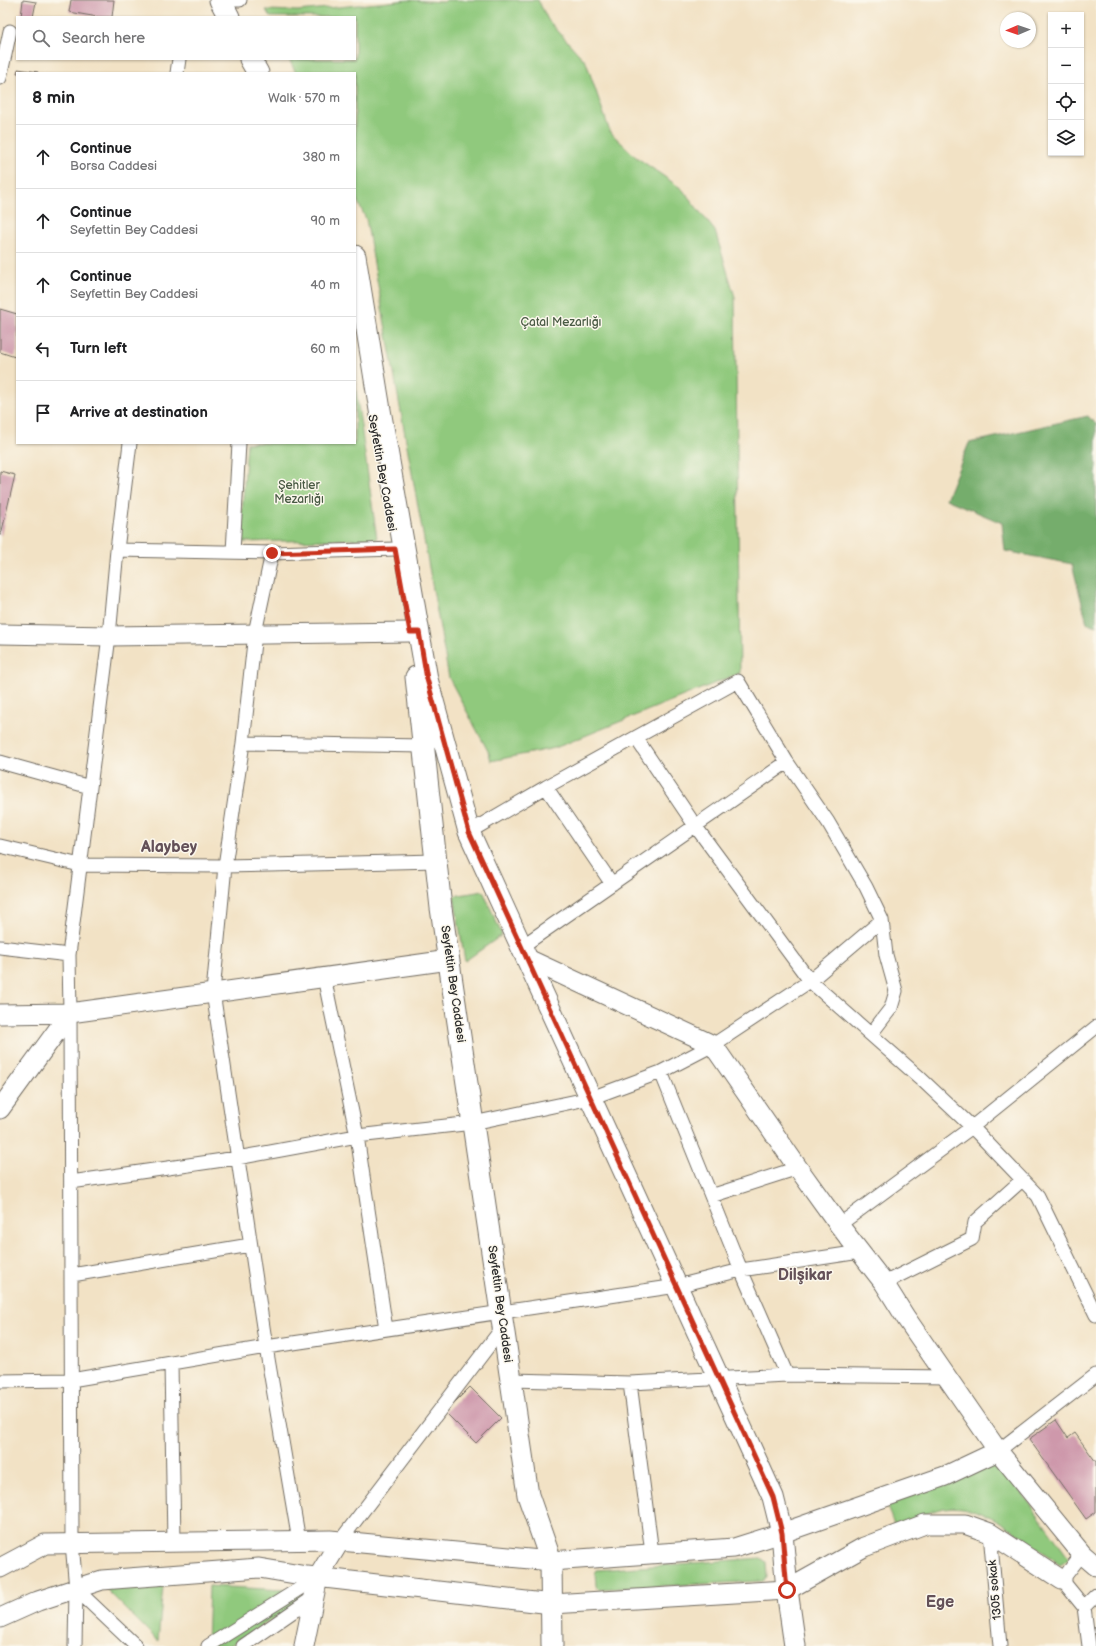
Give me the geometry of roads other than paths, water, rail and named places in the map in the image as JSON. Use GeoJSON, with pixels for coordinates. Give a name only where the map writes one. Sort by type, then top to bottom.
{"type":"FeatureCollection","features":[{"type":"Feature","properties":{"kind":"main road"},"geometry":{"type":"LineString","coordinates":[[220,0],[228,16]]}},
{"type":"Feature","properties":{"kind":"main road"},"geometry":{"type":"LineString","coordinates":[[235,0],[243,16]]}},
{"type":"Feature","properties":{"kind":"main road"},"geometry":{"type":"LineString","coordinates":[[251,60],[257,72]]}},
{"type":"Feature","properties":{"kind":"main road"},"geometry":{"type":"LineString","coordinates":[[264,60],[270,72]]}},
{"type":"Feature","properties":{"kind":"main road","name":"Seyfettin Bey Caddesi"},"geometry":{"type":"LineString","coordinates":[[356,262],[380,410],[399,548]]}},
{"type":"Feature","properties":{"kind":"main road","name":"Seyfettin Bey Caddesi"},"geometry":{"type":"LineString","coordinates":[[356,325],[414,632],[435,851],[449,960],[473,1123],[528,1495],[551,1561],[552,1646]]}},
{"type":"Feature","properties":{"kind":"main road","name":"Seyfettin Bey Caddesi"},"geometry":{"type":"LineString","coordinates":[[414,632],[469,832],[773,1497],[782,1533],[787,1590],[795,1646]]}},
{"type":"Feature","properties":{"kind":"main road"},"geometry":{"type":"LineString","coordinates":[[435,851],[442,831],[455,829],[469,832]]}},
{"type":"Feature","properties":{"kind":"street"},"geometry":{"type":"LineString","coordinates":[[235,0],[240,0]]}},
{"type":"Feature","properties":{"kind":"street"},"geometry":{"type":"LineString","coordinates":[[0,78],[9,30]]}},
{"type":"Feature","properties":{"kind":"street"},"geometry":{"type":"LineString","coordinates":[[177,72],[179,60]]}},
{"type":"Feature","properties":{"kind":"street"},"geometry":{"type":"LineString","coordinates":[[75,1646],[76,1589],[72,1543],[72,1275],[69,955],[109,636],[117,550],[130,444]]}},
{"type":"Feature","properties":{"kind":"street"},"geometry":{"type":"LineString","coordinates":[[233,552],[240,444]]}},
{"type":"Feature","properties":{"kind":"street"},"geometry":{"type":"LineString","coordinates":[[117,550],[272,553],[399,548]]}},
{"type":"Feature","properties":{"kind":"street"},"geometry":{"type":"LineString","coordinates":[[272,553],[255,633],[243,743],[225,866],[213,992],[266,1347],[299,1540]]}},
{"type":"Feature","properties":{"kind":"street"},"geometry":{"type":"LineString","coordinates":[[0,634],[109,636],[414,632]]}},
{"type":"Feature","properties":{"kind":"street"},"geometry":{"type":"LineString","coordinates":[[469,832],[546,787],[738,681],[788,762],[828,822],[866,887],[882,920],[886,955],[896,991],[891,1008],[870,1034]]}},
{"type":"Feature","properties":{"kind":"street"},"geometry":{"type":"LineString","coordinates":[[636,738],[696,826],[810,981],[919,1077],[972,1127],[1038,1196],[1096,1315]]}},
{"type":"Feature","properties":{"kind":"street"},"geometry":{"type":"LineString","coordinates":[[243,743],[424,746],[444,739]]}},
{"type":"Feature","properties":{"kind":"street"},"geometry":{"type":"LineString","coordinates":[[0,762],[90,787]]}},
{"type":"Feature","properties":{"kind":"street"},"geometry":{"type":"LineString","coordinates":[[788,762],[612,884],[524,953],[713,1045],[798,1168],[839,1225],[884,1283],[906,1318],[998,1451],[1082,1554],[1096,1566]]}},
{"type":"Feature","properties":{"kind":"street"},"geometry":{"type":"LineString","coordinates":[[546,787],[612,884]]}},
{"type":"Feature","properties":{"kind":"street"},"geometry":{"type":"LineString","coordinates":[[0,846],[80,866],[225,866],[435,851]]}},
{"type":"Feature","properties":{"kind":"street"},"geometry":{"type":"LineString","coordinates":[[71,1182],[237,1158],[358,1136],[473,1123],[591,1098],[661,1072],[713,1045],[810,981],[882,920]]}},
{"type":"Feature","properties":{"kind":"street"},"geometry":{"type":"LineString","coordinates":[[0,947],[69,955]]}},
{"type":"Feature","properties":{"kind":"street"},"geometry":{"type":"LineString","coordinates":[[0,1014],[70,1013],[449,960]]}},
{"type":"Feature","properties":{"kind":"street"},"geometry":{"type":"LineString","coordinates":[[324,977],[358,1136],[386,1329]]}},
{"type":"Feature","properties":{"kind":"street"},"geometry":{"type":"LineString","coordinates":[[0,1109],[70,1013]]}},
{"type":"Feature","properties":{"kind":"street"},"geometry":{"type":"LineString","coordinates":[[839,1225],[972,1127],[1096,1027]]}},
{"type":"Feature","properties":{"kind":"street"},"geometry":{"type":"LineString","coordinates":[[661,1072],[741,1270],[787,1375]]}},
{"type":"Feature","properties":{"kind":"street"},"geometry":{"type":"LineString","coordinates":[[712,1196],[798,1168]]}},
{"type":"Feature","properties":{"kind":"street"},"geometry":{"type":"LineString","coordinates":[[884,1283],[972,1239],[975,1222],[1022,1180]]}},
{"type":"Feature","properties":{"kind":"street"},"geometry":{"type":"LineString","coordinates":[[72,1275],[250,1245]]}},
{"type":"Feature","properties":{"kind":"street"},"geometry":{"type":"LineString","coordinates":[[0,1381],[71,1380],[266,1347],[386,1329],[502,1319],[677,1286],[741,1270],[860,1252]]}},
{"type":"Feature","properties":{"kind":"street"},"geometry":{"type":"LineString","coordinates":[[304,1646],[318,1577],[340,1541],[502,1319]]}},
{"type":"Feature","properties":{"kind":"street"},"geometry":{"type":"LineString","coordinates":[[171,1363],[174,1542]]}},
{"type":"Feature","properties":{"kind":"street"},"geometry":{"type":"LineString","coordinates":[[0,1568],[46,1544],[72,1543],[299,1540],[340,1541],[551,1561],[734,1548],[782,1533],[945,1476],[998,1451],[1096,1374]]}},
{"type":"Feature","properties":{"kind":"street"},"geometry":{"type":"LineString","coordinates":[[511,1380],[630,1383],[787,1375],[948,1377]]}},
{"type":"Feature","properties":{"kind":"street"},"geometry":{"type":"LineString","coordinates":[[630,1383],[652,1553]]}},
{"type":"Feature","properties":{"kind":"street"},"geometry":{"type":"LineString","coordinates":[[0,1618],[38,1602],[102,1580],[259,1568],[318,1577],[552,1604],[787,1590],[864,1547],[925,1524],[964,1524],[990,1534],[1062,1580],[1084,1607],[1089,1646]]}},
{"type":"Feature","properties":{"kind":"street","name":"1305 sokak"},"geometry":{"type":"LineString","coordinates":[[990,1534],[1000,1646]]}},
{"type":"Feature","properties":{"kind":"street"},"geometry":{"type":"LineString","coordinates":[[1062,1580],[1082,1554]]}},
{"type":"Feature","properties":{"kind":"street"},"geometry":{"type":"LineString","coordinates":[[209,1646],[318,1577]]}},
{"type":"Feature","properties":{"kind":"street"},"geometry":{"type":"LineString","coordinates":[[76,1589],[136,1646]]}},
{"type":"Feature","properties":{"kind":"street"},"geometry":{"type":"LineString","coordinates":[[1084,1607],[1096,1594]]}},
{"type":"Feature","properties":{"kind":"street"},"geometry":{"type":"LineString","coordinates":[[243,1646],[314,1597]]}},
{"type":"Feature","properties":{"kind":"street"},"geometry":{"type":"LineString","coordinates":[[209,1646],[223,1646]]}},
{"type":"Feature","properties":{"kind":"district","name":"Alaybey"},"geometry":{"type":"Point","coordinates":[169,847]}},
{"type":"Feature","properties":{"kind":"district","name":"Dilşikar"},"geometry":{"type":"Point","coordinates":[805,1275]}},
{"type":"Feature","properties":{"kind":"district","name":"Ege"},"geometry":{"type":"Point","coordinates":[940,1602]}},
{"type":"Feature","properties":{"kind":"park label","name":"Çatal Mezarlığı"},"geometry":{"type":"Point","coordinates":[561,322]}},
{"type":"Feature","properties":{"kind":"park label","name":"Şehitler Mezarlığı"},"geometry":{"type":"Point","coordinates":[299,492]}}]}
